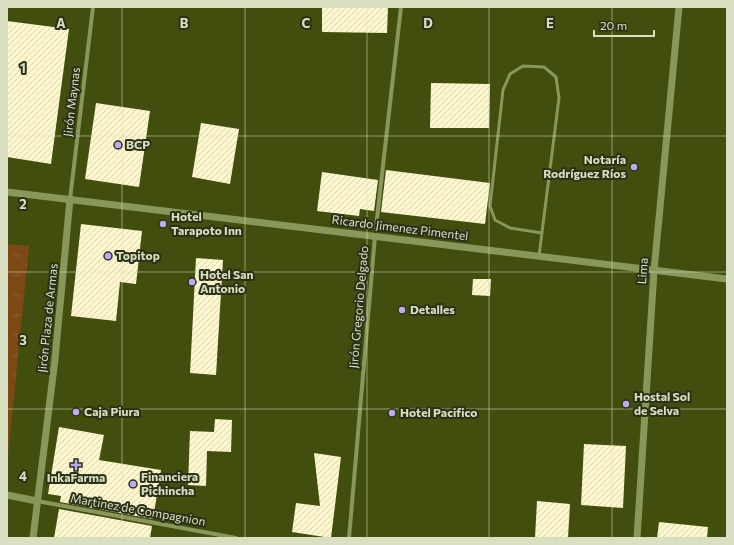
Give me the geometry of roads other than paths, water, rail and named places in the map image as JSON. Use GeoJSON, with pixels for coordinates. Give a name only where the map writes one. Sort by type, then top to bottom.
{"type":"FeatureCollection","features":[{"type":"Feature","properties":{"kind":"street","name":"Jirón Maynas"},"geometry":{"type":"LineString","coordinates":[[70,199],[94,7]]}},
{"type":"Feature","properties":{"kind":"street","name":"Jirón Gregorio Delgado"},"geometry":{"type":"LineString","coordinates":[[349,538],[375,236],[401,7]]}},
{"type":"Feature","properties":{"kind":"street","name":"Lima"},"geometry":{"type":"LineString","coordinates":[[637,538],[654,270],[679,7]]}},
{"type":"Feature","properties":{"kind":"street"},"geometry":{"type":"LineString","coordinates":[[7,192],[70,199]]}},
{"type":"Feature","properties":{"kind":"street","name":"Ricardo Jimenez Pimentel"},"geometry":{"type":"LineString","coordinates":[[70,199],[727,279]]}},
{"type":"Feature","properties":{"kind":"street","name":"Jirón Plaza de Armas"},"geometry":{"type":"LineString","coordinates":[[33,538],[55,359],[70,199]]}},
{"type":"Feature","properties":{"kind":"street"},"geometry":{"type":"LineString","coordinates":[[7,495],[37,501]]}},
{"type":"Feature","properties":{"kind":"street","name":"Martinez de Compagnion"},"geometry":{"type":"LineString","coordinates":[[37,501],[236,538]]}},
{"type":"Feature","properties":{"kind":"lane"},"geometry":{"type":"LineString","coordinates":[[539,256],[542,233],[559,98],[556,77],[544,67],[523,66],[510,74],[503,90],[490,206],[495,220],[505,226],[542,233]]}},
{"type":"Feature","properties":{"kind":"place","name":"BCP"},"geometry":{"type":"Point","coordinates":[118,145]}},
{"type":"Feature","properties":{"kind":"place","name":"Notaría Rodríguez Ríos"},"geometry":{"type":"Point","coordinates":[634,167]}},
{"type":"Feature","properties":{"kind":"place","name":"Hotel Tarapoto Inn"},"geometry":{"type":"Point","coordinates":[163,224]}},
{"type":"Feature","properties":{"kind":"place","name":"Topitop"},"geometry":{"type":"Point","coordinates":[108,256]}},
{"type":"Feature","properties":{"kind":"place","name":"Hotel San Antonio"},"geometry":{"type":"Point","coordinates":[192,282]}},
{"type":"Feature","properties":{"kind":"place","name":"Detalles"},"geometry":{"type":"Point","coordinates":[402,310]}},
{"type":"Feature","properties":{"kind":"place","name":"Hostal Sol de Selva"},"geometry":{"type":"Point","coordinates":[626,404]}},
{"type":"Feature","properties":{"kind":"place","name":"Caja Piura"},"geometry":{"type":"Point","coordinates":[76,412]}},
{"type":"Feature","properties":{"kind":"place","name":"Hotel Pacifico"},"geometry":{"type":"Point","coordinates":[392,413]}},
{"type":"Feature","properties":{"kind":"place","name":"InkaFarma"},"geometry":{"type":"Point","coordinates":[76,465]}},
{"type":"Feature","properties":{"kind":"place","name":"Financiera Pichincha"},"geometry":{"type":"Point","coordinates":[133,484]}}]}
